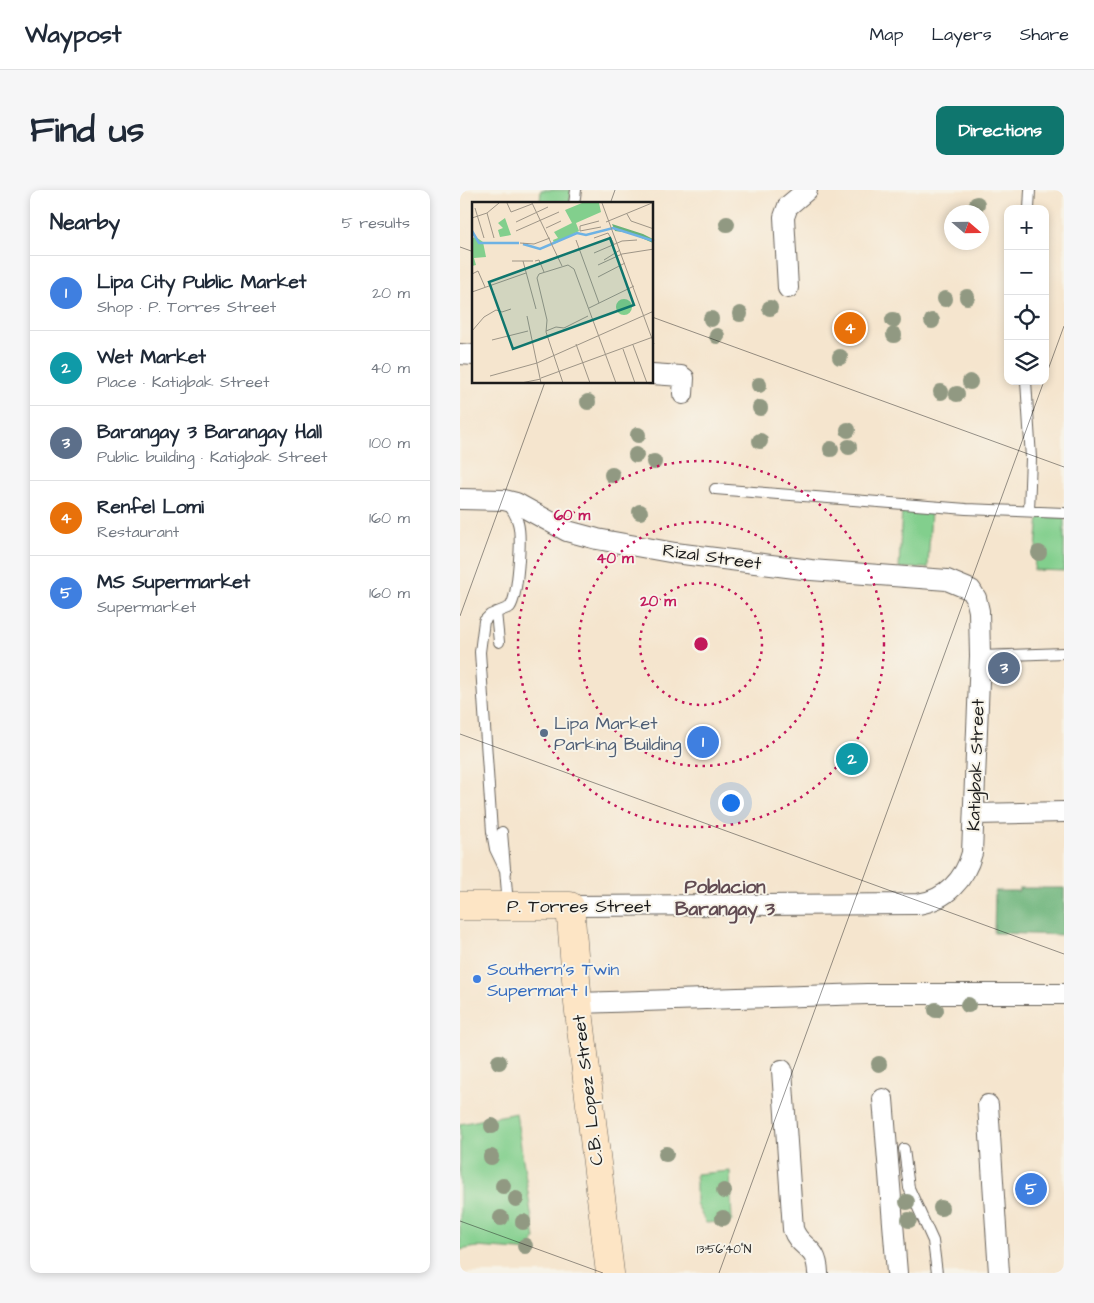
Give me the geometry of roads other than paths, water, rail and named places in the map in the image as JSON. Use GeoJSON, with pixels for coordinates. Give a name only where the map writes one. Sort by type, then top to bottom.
{"type":"FeatureCollection","features":[{"type":"Feature","properties":{"kind":"street"},"geometry":{"type":"LineString","coordinates":[[788,288],[784,217],[790,204],[807,190]]}},
{"type":"Feature","properties":{"kind":"street"},"geometry":{"type":"LineString","coordinates":[[654,374],[681,376],[684,378],[683,394]]}},
{"type":"Feature","properties":{"kind":"street","name":"Rizal Street"},"geometry":{"type":"LineString","coordinates":[[460,499],[504,500],[523,506],[559,528],[597,539],[707,558],[804,569],[947,580],[971,590]]}},
{"type":"Feature","properties":{"kind":"street","name":"Katigbak Street"},"geometry":{"type":"LineString","coordinates":[[971,590],[976,598],[979,611],[980,656],[972,853]]}},
{"type":"Feature","properties":{"kind":"street"},"geometry":{"type":"LineString","coordinates":[[974,814],[1064,812]]}},
{"type":"Feature","properties":{"kind":"street","name":"P. Torres Street"},"geometry":{"type":"LineString","coordinates":[[460,906],[918,904],[936,899],[950,889],[966,870],[972,853]]}},
{"type":"Feature","properties":{"kind":"street","name":"C.B. Lopez Street"},"geometry":{"type":"LineString","coordinates":[[570,906],[578,1003],[610,1273]]}},
{"type":"Feature","properties":{"kind":"street"},"geometry":{"type":"LineString","coordinates":[[578,1003],[867,994],[1064,994]]}},
{"type":"Feature","properties":{"kind":"street"},"geometry":{"type":"LineString","coordinates":[[782,1070],[794,1235],[816,1257],[818,1273]]}},
{"type":"Feature","properties":{"kind":"street"},"geometry":{"type":"LineString","coordinates":[[882,1099],[897,1273]]}},
{"type":"Feature","properties":{"kind":"street"},"geometry":{"type":"LineString","coordinates":[[988,1105],[999,1273]]}},
{"type":"Feature","properties":{"kind":"lane"},"geometry":{"type":"LineString","coordinates":[[1029,205],[1030,190]]}},
{"type":"Feature","properties":{"kind":"lane"},"geometry":{"type":"LineString","coordinates":[[1026,385],[1031,458],[1029,512]]}},
{"type":"Feature","properties":{"kind":"lane"},"geometry":{"type":"LineString","coordinates":[[715,489],[1064,513]]}},
{"type":"Feature","properties":{"kind":"lane"},"geometry":{"type":"LineString","coordinates":[[504,500],[518,521],[520,548],[514,602],[504,611],[496,612],[484,621],[480,652],[492,832],[495,849],[506,872]]}},
{"type":"Feature","properties":{"kind":"lane"},"geometry":{"type":"LineString","coordinates":[[496,612],[499,642]]}},
{"type":"Feature","properties":{"kind":"lane"},"geometry":{"type":"LineString","coordinates":[[980,656],[1064,653]]}},
{"type":"Feature","properties":{"kind":"lane"},"geometry":{"type":"LineString","coordinates":[[502,832],[508,906]]}},
{"type":"Feature","properties":{"kind":"lane"},"geometry":{"type":"LineString","coordinates":[[904,1149],[908,1188],[933,1241],[937,1273]]}},
{"type":"Feature","properties":{"kind":"place","name":"Renfel Lomi"},"geometry":{"type":"Point","coordinates":[850,328]}},
{"type":"Feature","properties":{"kind":"place","name":"Barangay 3 Barangay Hall"},"geometry":{"type":"Point","coordinates":[1004,668]}},
{"type":"Feature","properties":{"kind":"place","name":"Lipa Market Parking Building"},"geometry":{"type":"Point","coordinates":[544,733]}},
{"type":"Feature","properties":{"kind":"place","name":"Lipa City Public Market"},"geometry":{"type":"Point","coordinates":[703,742]}},
{"type":"Feature","properties":{"kind":"place","name":"Wet Market"},"geometry":{"type":"Point","coordinates":[852,759]}},
{"type":"Feature","properties":{"kind":"place","name":"Southern's Twin Supermart I"},"geometry":{"type":"Point","coordinates":[477,979]}},
{"type":"Feature","properties":{"kind":"place","name":"MS Supermarket"},"geometry":{"type":"Point","coordinates":[1031,1189]}},
{"type":"Feature","properties":{"kind":"district","name":"Poblacion Barangay 3"},"geometry":{"type":"Point","coordinates":[725,898]}}]}
